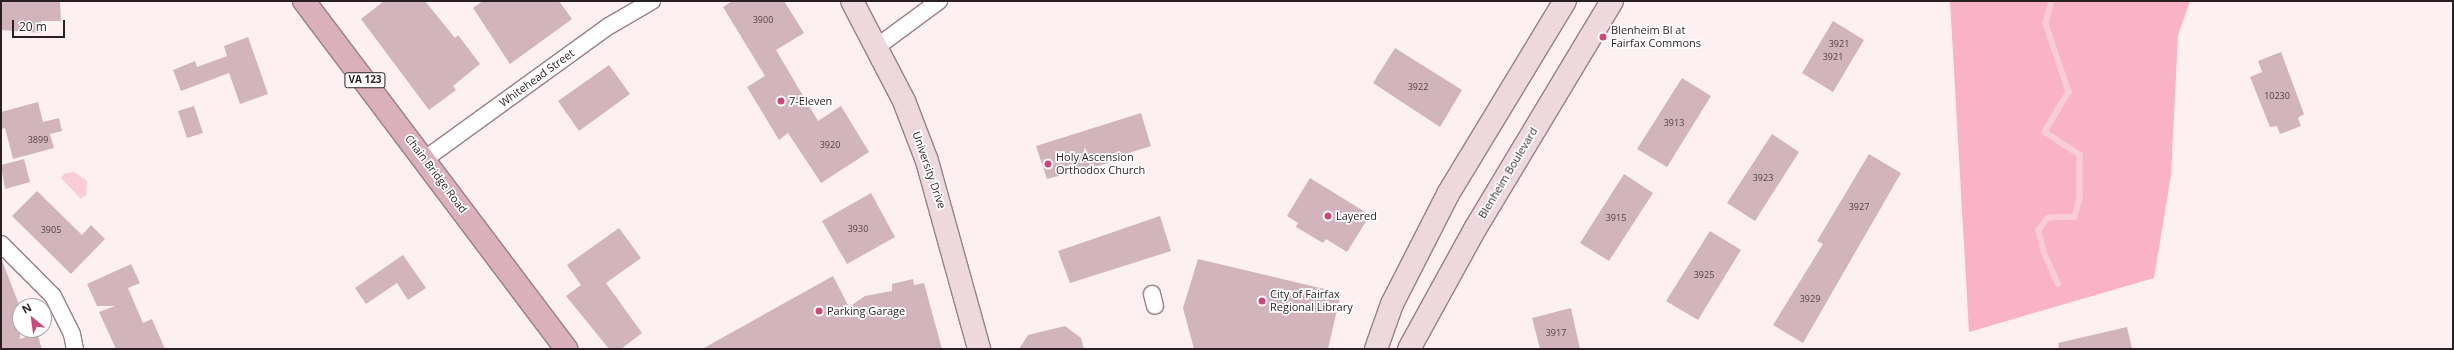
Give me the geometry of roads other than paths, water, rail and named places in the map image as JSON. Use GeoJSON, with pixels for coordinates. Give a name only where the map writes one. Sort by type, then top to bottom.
{"type":"FeatureCollection","features":[{"type":"Feature","properties":{"kind":"main road","name":"Chain Bridge Road"},"geometry":{"type":"LineString","coordinates":[[304,1],[425,159],[566,349]]}},
{"type":"Feature","properties":{"kind":"main road","name":"University Drive"},"geometry":{"type":"LineString","coordinates":[[852,1],[878,46],[927,161],[979,349]]}},
{"type":"Feature","properties":{"kind":"main road"},"geometry":{"type":"LineString","coordinates":[[1376,349],[1392,304],[1448,194],[1566,1]]}},
{"type":"Feature","properties":{"kind":"main road","name":"Blenheim Boulevard"},"geometry":{"type":"LineString","coordinates":[[1409,349],[1471,235],[1612,1]]}},
{"type":"Feature","properties":{"kind":"street","name":"Whitehead Street"},"geometry":{"type":"LineString","coordinates":[[425,159],[609,26],[652,1]]}},
{"type":"Feature","properties":{"kind":"street"},"geometry":{"type":"LineString","coordinates":[[878,46],[939,1]]}},
{"type":"Feature","properties":{"kind":"street"},"geometry":{"type":"LineString","coordinates":[[1,244],[53,296],[72,334],[76,349]]}},
{"type":"Feature","properties":{"kind":"waterway"},"geometry":{"type":"LineString","coordinates":[[2052,1],[2046,24],[2069,92],[2045,132],[2080,155],[2080,199],[2075,217],[2048,218],[2039,230],[2044,252],[2058,284]]}},
{"type":"Feature","properties":{"kind":"place","name":"Blenheim Bl at Fairfax Commons"},"geometry":{"type":"Point","coordinates":[1603,37]}},
{"type":"Feature","properties":{"kind":"place","name":"7-Eleven"},"geometry":{"type":"Point","coordinates":[781,101]}},
{"type":"Feature","properties":{"kind":"place","name":"Holy Ascension Orthodox Church"},"geometry":{"type":"Point","coordinates":[1048,164]}},
{"type":"Feature","properties":{"kind":"place","name":"Layered"},"geometry":{"type":"Point","coordinates":[1328,216]}},
{"type":"Feature","properties":{"kind":"place","name":"City of Fairfax Regional Library"},"geometry":{"type":"Point","coordinates":[1262,301]}},
{"type":"Feature","properties":{"kind":"place","name":"Parking Garage"},"geometry":{"type":"Point","coordinates":[819,311]}}]}
